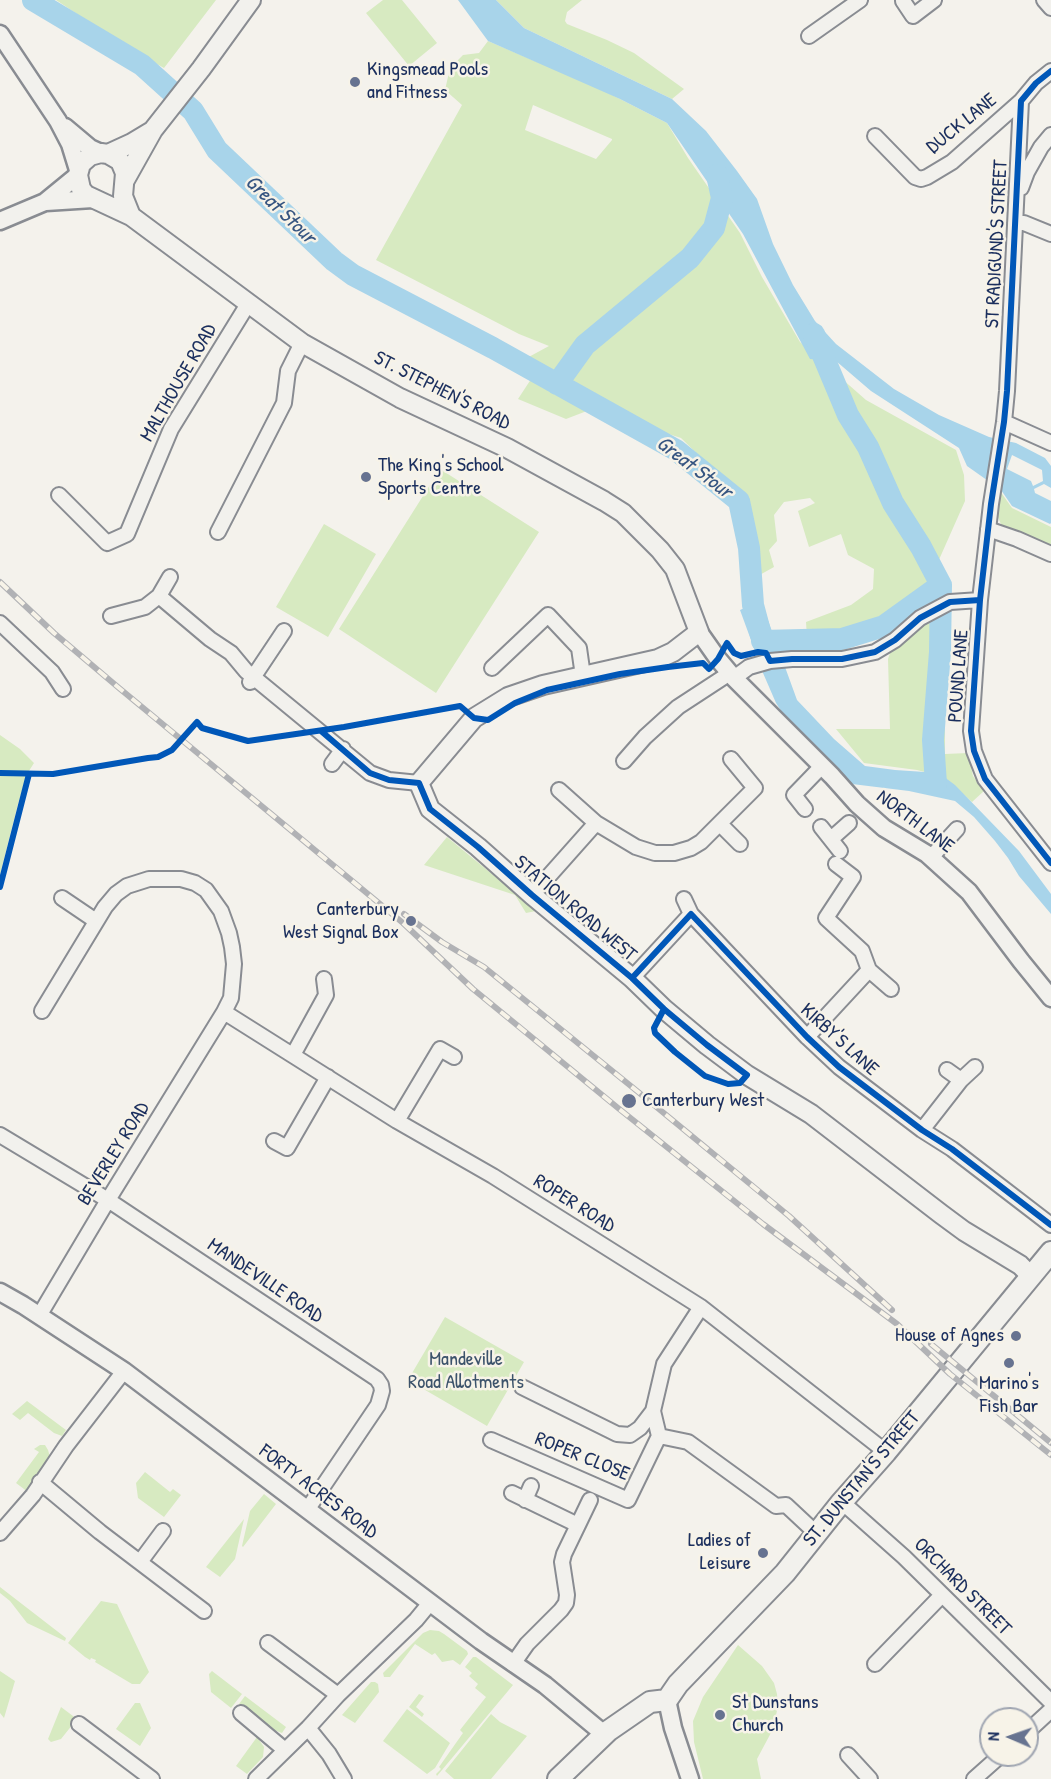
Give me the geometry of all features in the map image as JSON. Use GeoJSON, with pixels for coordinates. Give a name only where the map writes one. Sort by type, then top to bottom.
{"type":"FeatureCollection","features":[{"type":"Feature","properties":{"kind":"main road"},"geometry":{"type":"LineString","coordinates":[[124,183],[153,130],[251,0]]}},
{"type":"Feature","properties":{"kind":"main road","name":"ST. STEPHEN'S ROAD"},"geometry":{"type":"LineString","coordinates":[[78,172],[85,159],[90,156],[132,143],[153,130]]}},
{"type":"Feature","properties":{"kind":"main road"},"geometry":{"type":"LineString","coordinates":[[105,153],[120,161],[125,173],[123,196],[131,216]]}},
{"type":"Feature","properties":{"kind":"main road"},"geometry":{"type":"LineString","coordinates":[[78,172],[81,189],[95,200]]}},
{"type":"Feature","properties":{"kind":"main road","name":"ST. STEPHEN'S ROAD"},"geometry":{"type":"LineString","coordinates":[[95,200],[113,197],[120,192],[124,183]]}},
{"type":"Feature","properties":{"kind":"main road","name":"ST. STEPHEN'S ROAD"},"geometry":{"type":"LineString","coordinates":[[95,200],[131,216],[302,343],[400,398],[507,448],[624,513],[675,569],[699,632]]}},
{"type":"Feature","properties":{"kind":"main road"},"geometry":{"type":"LineString","coordinates":[[419,783],[474,718],[508,697],[543,685],[658,659],[673,652],[699,632]]}},
{"type":"Feature","properties":{"kind":"main road","name":"STATION ROAD WEST"},"geometry":{"type":"LineString","coordinates":[[419,783],[430,809],[478,847],[715,1051],[747,1075],[811,1114],[964,1231],[1020,1265],[1031,1276]]}},
{"type":"Feature","properties":{"kind":"main road","name":"ST. DUNSTAN'S STREET"},"geometry":{"type":"LineString","coordinates":[[667,1700],[678,1684],[785,1573],[1051,1252]]}},
{"type":"Feature","properties":{"kind":"main road"},"geometry":{"type":"LineString","coordinates":[[558,1779],[604,1734],[650,1702],[667,1700]]}},
{"type":"Feature","properties":{"kind":"street"},"geometry":{"type":"LineString","coordinates":[[903,1],[913,16],[933,0]]}},
{"type":"Feature","properties":{"kind":"street"},"geometry":{"type":"LineString","coordinates":[[1044,0],[1051,8]]}},
{"type":"Feature","properties":{"kind":"street"},"geometry":{"type":"LineString","coordinates":[[809,36],[856,3]]}},
{"type":"Feature","properties":{"kind":"street"},"geometry":{"type":"LineString","coordinates":[[0,34],[58,121],[70,144],[78,172]]}},
{"type":"Feature","properties":{"kind":"street"},"geometry":{"type":"LineString","coordinates":[[1021,101],[1036,83],[1051,71]]}},
{"type":"Feature","properties":{"kind":"street","name":"DUCK LANE"},"geometry":{"type":"LineString","coordinates":[[875,136],[915,177],[921,179],[952,162],[1021,101]]}},
{"type":"Feature","properties":{"kind":"street","name":"ST RADIGUND'S STREET"},"geometry":{"type":"LineString","coordinates":[[1002,432],[1007,391],[1021,101]]}},
{"type":"Feature","properties":{"kind":"street"},"geometry":{"type":"LineString","coordinates":[[58,121],[90,148],[105,153]]}},
{"type":"Feature","properties":{"kind":"street"},"geometry":{"type":"LineString","coordinates":[[1016,201],[1027,172],[1041,147],[1051,135]]}},
{"type":"Feature","properties":{"kind":"street","name":"ST. STEPHEN'S ROAD"},"geometry":{"type":"LineString","coordinates":[[0,221],[45,202],[78,172]]}},
{"type":"Feature","properties":{"kind":"street","name":"ST. STEPHEN'S ROAD"},"geometry":{"type":"LineString","coordinates":[[45,202],[95,200]]}},
{"type":"Feature","properties":{"kind":"street"},"geometry":{"type":"LineString","coordinates":[[1015,223],[1024,223],[1051,234]]}},
{"type":"Feature","properties":{"kind":"street","name":"MALTHOUSE ROAD"},"geometry":{"type":"LineString","coordinates":[[59,495],[107,543],[127,534],[171,429],[248,304]]}},
{"type":"Feature","properties":{"kind":"street"},"geometry":{"type":"LineString","coordinates":[[218,532],[284,403],[288,371],[302,343]]}},
{"type":"Feature","properties":{"kind":"street"},"geometry":{"type":"LineString","coordinates":[[1002,432],[1051,443]]}},
{"type":"Feature","properties":{"kind":"street","name":"POUND LANE"},"geometry":{"type":"LineString","coordinates":[[1002,432],[988,529],[971,731],[974,751],[985,779],[1051,863]]}},
{"type":"Feature","properties":{"kind":"street"},"geometry":{"type":"LineString","coordinates":[[211,513],[224,519]]}},
{"type":"Feature","properties":{"kind":"street"},"geometry":{"type":"LineString","coordinates":[[988,529],[1051,554]]}},
{"type":"Feature","properties":{"kind":"street"},"geometry":{"type":"LineString","coordinates":[[111,616],[145,607],[159,596],[170,577]]}},
{"type":"Feature","properties":{"kind":"street"},"geometry":{"type":"LineString","coordinates":[[159,596],[210,639],[231,653],[250,677],[343,749],[370,773],[389,780],[419,783]]}},
{"type":"Feature","properties":{"kind":"street"},"geometry":{"type":"LineString","coordinates":[[624,760],[678,707],[749,667],[770,661],[842,659],[875,652],[896,640],[920,618],[950,602],[981,600]]}},
{"type":"Feature","properties":{"kind":"street"},"geometry":{"type":"LineString","coordinates":[[492,668],[548,615],[579,648],[584,676]]}},
{"type":"Feature","properties":{"kind":"street"},"geometry":{"type":"LineString","coordinates":[[0,623],[52,672],[63,689]]}},
{"type":"Feature","properties":{"kind":"street"},"geometry":{"type":"LineString","coordinates":[[250,677],[284,631]]}},
{"type":"Feature","properties":{"kind":"street","name":"NORTH LANE"},"geometry":{"type":"LineString","coordinates":[[699,632],[732,675],[822,766],[856,816],[884,828],[933,858],[969,892],[1051,998]]}},
{"type":"Feature","properties":{"kind":"street"},"geometry":{"type":"LineString","coordinates":[[332,764],[343,749]]}},
{"type":"Feature","properties":{"kind":"street"},"geometry":{"type":"LineString","coordinates":[[559,790],[596,822],[636,846],[646,850],[674,853],[701,842],[755,788],[731,759]]}},
{"type":"Feature","properties":{"kind":"street"},"geometry":{"type":"LineString","coordinates":[[805,809],[794,795],[822,766]]}},
{"type":"Feature","properties":{"kind":"street"},"geometry":{"type":"LineString","coordinates":[[831,839],[856,816]]}},
{"type":"Feature","properties":{"kind":"street"},"geometry":{"type":"LineString","coordinates":[[532,895],[596,822]]}},
{"type":"Feature","properties":{"kind":"street"},"geometry":{"type":"LineString","coordinates":[[720,824],[740,844]]}},
{"type":"Feature","properties":{"kind":"street"},"geometry":{"type":"LineString","coordinates":[[821,827],[831,839],[838,857],[854,877],[826,918],[862,951],[868,970],[891,989]]}},
{"type":"Feature","properties":{"kind":"street"},"geometry":{"type":"LineString","coordinates":[[933,858],[957,829]]}},
{"type":"Feature","properties":{"kind":"street","name":"BEVERLEY ROAD"},"geometry":{"type":"LineString","coordinates":[[39,1316],[231,998],[234,963],[232,947],[221,911],[206,890],[195,883],[181,879],[149,879],[136,882],[116,894],[96,921],[42,1011]]}},
{"type":"Feature","properties":{"kind":"street"},"geometry":{"type":"LineString","coordinates":[[62,898],[96,921]]}},
{"type":"Feature","properties":{"kind":"street","name":"KIRBY'S LANE"},"geometry":{"type":"LineString","coordinates":[[684,899],[691,914],[807,1037],[839,1067],[1051,1225]]}},
{"type":"Feature","properties":{"kind":"street"},"geometry":{"type":"LineString","coordinates":[[632,978],[691,914]]}},
{"type":"Feature","properties":{"kind":"street"},"geometry":{"type":"LineString","coordinates":[[807,1037],[868,970]]}},
{"type":"Feature","properties":{"kind":"street"},"geometry":{"type":"LineString","coordinates":[[293,1055],[326,995],[324,979]]}},
{"type":"Feature","properties":{"kind":"street","name":"ROPER ROAD"},"geometry":{"type":"LineString","coordinates":[[224,1012],[397,1121],[493,1176],[701,1307],[886,1452]]}},
{"type":"Feature","properties":{"kind":"street"},"geometry":{"type":"LineString","coordinates":[[397,1121],[440,1049],[454,1057]]}},
{"type":"Feature","properties":{"kind":"street"},"geometry":{"type":"LineString","coordinates":[[922,1130],[961,1080],[975,1067]]}},
{"type":"Feature","properties":{"kind":"street"},"geometry":{"type":"LineString","coordinates":[[947,1070],[961,1080]]}},
{"type":"Feature","properties":{"kind":"street"},"geometry":{"type":"LineString","coordinates":[[274,1141],[287,1148],[328,1077]]}},
{"type":"Feature","properties":{"kind":"street","name":"MANDEVILLE ROAD"},"geometry":{"type":"LineString","coordinates":[[0,1135],[108,1200],[377,1379],[381,1385],[381,1399],[378,1405],[307,1510]]}},
{"type":"Feature","properties":{"kind":"street","name":"FORTY ACRES ROAD"},"geometry":{"type":"LineString","coordinates":[[0,1292],[124,1371],[430,1603],[544,1685],[604,1734]]}},
{"type":"Feature","properties":{"kind":"street","name":"ROPER CLOSE"},"geometry":{"type":"LineString","coordinates":[[522,1387],[617,1434],[630,1435],[640,1428],[653,1411],[664,1364],[701,1307]]}},
{"type":"Feature","properties":{"kind":"street"},"geometry":{"type":"LineString","coordinates":[[0,1533],[33,1495],[40,1482],[124,1371]]}},
{"type":"Feature","properties":{"kind":"street","name":"ROPER CLOSE"},"geometry":{"type":"LineString","coordinates":[[491,1440],[628,1500],[659,1436],[653,1411]]}},
{"type":"Feature","properties":{"kind":"street"},"geometry":{"type":"LineString","coordinates":[[659,1436],[688,1442],[776,1506],[786,1505],[816,1533]]}},
{"type":"Feature","properties":{"kind":"street"},"geometry":{"type":"LineString","coordinates":[[40,1482],[204,1611]]}},
{"type":"Feature","properties":{"kind":"street"},"geometry":{"type":"LineString","coordinates":[[531,1486],[518,1497],[578,1525]]}},
{"type":"Feature","properties":{"kind":"street"},"geometry":{"type":"LineString","coordinates":[[513,1664],[527,1644],[566,1603],[562,1563],[564,1554],[590,1500]]}},
{"type":"Feature","properties":{"kind":"street","name":"ORCHARD STREET"},"geometry":{"type":"LineString","coordinates":[[842,1502],[878,1533],[1051,1702]]}},
{"type":"Feature","properties":{"kind":"street"},"geometry":{"type":"LineString","coordinates":[[140,1562],[163,1530]]}},
{"type":"Feature","properties":{"kind":"street"},"geometry":{"type":"LineString","coordinates":[[875,1664],[942,1595]]}},
{"type":"Feature","properties":{"kind":"street"},"geometry":{"type":"LineString","coordinates":[[256,1779],[416,1620],[430,1603]]}},
{"type":"Feature","properties":{"kind":"street"},"geometry":{"type":"LineString","coordinates":[[268,1642],[338,1695]]}},
{"type":"Feature","properties":{"kind":"street"},"geometry":{"type":"LineString","coordinates":[[667,1700],[673,1728],[690,1779]]}},
{"type":"Feature","properties":{"kind":"street"},"geometry":{"type":"LineString","coordinates":[[1039,1721],[1051,1710]]}},
{"type":"Feature","properties":{"kind":"street"},"geometry":{"type":"LineString","coordinates":[[241,1713],[285,1750]]}},
{"type":"Feature","properties":{"kind":"street"},"geometry":{"type":"LineString","coordinates":[[79,1724],[152,1779]]}},
{"type":"Feature","properties":{"kind":"street"},"geometry":{"type":"LineString","coordinates":[[308,1728],[329,1754],[344,1779]]}},
{"type":"Feature","properties":{"kind":"street"},"geometry":{"type":"LineString","coordinates":[[848,1755],[870,1779]]}},
{"type":"Feature","properties":{"kind":"street"},"geometry":{"type":"LineString","coordinates":[[974,1779],[988,1767]]}},
{"type":"Feature","properties":{"kind":"green space"},"geometry":{"type":"Polygon","coordinates":[[[56,0],[216,0],[164,68],[125,46],[56,0]]]}},
{"type":"Feature","properties":{"kind":"green space"},"geometry":{"type":"Polygon","coordinates":[[[383,0],[402,0],[437,43],[409,66],[366,13],[383,0]]]}},
{"type":"Feature","properties":{"kind":"green space"},"geometry":{"type":"Polygon","coordinates":[[[496,0],[582,0],[567,12],[565,21],[567,24],[634,53],[684,89],[672,99],[524,28],[496,0]]]}},
{"type":"Feature","properties":{"kind":"green space"},"geometry":{"type":"Polygon","coordinates":[[[488,41],[575,76],[667,123],[688,158],[740,233],[762,277],[800,342],[866,400],[956,450],[964,475],[965,501],[926,589],[896,614],[872,626],[841,636],[807,637],[806,622],[851,605],[873,589],[874,569],[848,555],[841,534],[809,547],[798,511],[815,503],[810,498],[784,502],[774,515],[777,541],[769,550],[774,567],[756,577],[753,537],[742,498],[681,438],[628,421],[605,404],[566,419],[518,399],[539,367],[525,359],[549,346],[519,334],[376,260],[462,105],[445,90],[450,68],[463,55],[479,53],[488,41]],[[533,105],[525,130],[596,159],[612,139],[533,105]]]}},
{"type":"Feature","properties":{"kind":"green space"},"geometry":{"type":"Polygon","coordinates":[[[440,469],[539,532],[436,693],[339,629],[440,469]]]}},
{"type":"Feature","properties":{"kind":"green space"},"geometry":{"type":"Polygon","coordinates":[[[1000,491],[1012,508],[1051,527],[1051,549],[1003,529],[995,510],[996,497],[1000,491]]]}},
{"type":"Feature","properties":{"kind":"green space"},"geometry":{"type":"Polygon","coordinates":[[[324,524],[376,554],[328,637],[276,607],[324,524]]]}},
{"type":"Feature","properties":{"kind":"green space"},"geometry":{"type":"Polygon","coordinates":[[[945,605],[945,754],[968,753],[973,776],[984,791],[972,802],[944,777],[917,770],[864,763],[836,729],[890,729],[888,659],[892,647],[945,605]]]}},
{"type":"Feature","properties":{"kind":"green space"},"geometry":{"type":"Polygon","coordinates":[[[0,735],[20,749],[34,763],[27,774],[0,875],[0,735]]]}},
{"type":"Feature","properties":{"kind":"green space"},"geometry":{"type":"Polygon","coordinates":[[[447,837],[536,911],[526,913],[515,895],[424,865],[447,837]]]}},
{"type":"Feature","properties":{"kind":"green space","name":"Mandeville Road Allotments"},"geometry":{"type":"Polygon","coordinates":[[[445,1317],[524,1362],[487,1426],[408,1380],[445,1317]]]}},
{"type":"Feature","properties":{"kind":"green space"},"geometry":{"type":"Polygon","coordinates":[[[27,1401],[66,1430],[62,1436],[54,1433],[28,1413],[20,1420],[12,1414],[27,1401]]]}},
{"type":"Feature","properties":{"kind":"green space"},"geometry":{"type":"Polygon","coordinates":[[[45,1445],[48,1450],[49,1464],[28,1492],[16,1483],[39,1452],[34,1449],[45,1445]]]}},
{"type":"Feature","properties":{"kind":"green space"},"geometry":{"type":"Polygon","coordinates":[[[145,1472],[170,1492],[173,1489],[181,1495],[164,1517],[138,1498],[136,1483],[145,1472]]]}},
{"type":"Feature","properties":{"kind":"green space"},"geometry":{"type":"Polygon","coordinates":[[[264,1494],[276,1504],[243,1547],[250,1511],[264,1494]]]}},
{"type":"Feature","properties":{"kind":"green space"},"geometry":{"type":"Polygon","coordinates":[[[244,1519],[235,1559],[220,1577],[206,1567],[244,1519]]]}},
{"type":"Feature","properties":{"kind":"green space"},"geometry":{"type":"Polygon","coordinates":[[[0,1587],[66,1638],[65,1641],[27,1623],[10,1601],[0,1593],[0,1587]]]}},
{"type":"Feature","properties":{"kind":"green space"},"geometry":{"type":"Polygon","coordinates":[[[101,1601],[117,1604],[149,1672],[140,1684],[132,1684],[95,1662],[96,1660],[85,1657],[68,1643],[101,1601]]]}},
{"type":"Feature","properties":{"kind":"green space"},"geometry":{"type":"Polygon","coordinates":[[[430,1630],[439,1631],[467,1651],[468,1654],[460,1665],[453,1660],[442,1662],[435,1653],[432,1655],[415,1644],[390,1677],[384,1677],[383,1673],[423,1633],[430,1630]]]}},
{"type":"Feature","properties":{"kind":"green space"},"geometry":{"type":"Polygon","coordinates":[[[738,1645],[762,1666],[774,1683],[777,1694],[778,1706],[773,1729],[757,1759],[761,1779],[703,1779],[694,1742],[693,1721],[703,1697],[738,1645]]]}},
{"type":"Feature","properties":{"kind":"green space"},"geometry":{"type":"Polygon","coordinates":[[[473,1657],[513,1685],[437,1776],[436,1774],[441,1769],[439,1767],[463,1733],[460,1730],[486,1697],[475,1688],[478,1684],[469,1676],[472,1673],[465,1667],[473,1657]]]}},
{"type":"Feature","properties":{"kind":"green space"},"geometry":{"type":"Polygon","coordinates":[[[0,1671],[15,1681],[4,1718],[0,1713],[0,1671]]]}},
{"type":"Feature","properties":{"kind":"green space"},"geometry":{"type":"Polygon","coordinates":[[[212,1671],[242,1694],[231,1708],[211,1692],[209,1674],[212,1671]]]}},
{"type":"Feature","properties":{"kind":"green space"},"geometry":{"type":"Polygon","coordinates":[[[371,1682],[378,1684],[379,1692],[355,1723],[342,1715],[371,1682]]]}},
{"type":"Feature","properties":{"kind":"green space"},"geometry":{"type":"Polygon","coordinates":[[[419,1694],[424,1696],[416,1707],[424,1714],[422,1717],[409,1707],[419,1694]]]}},
{"type":"Feature","properties":{"kind":"green space"},"geometry":{"type":"Polygon","coordinates":[[[245,1696],[286,1727],[282,1733],[274,1730],[239,1704],[245,1696]]]}},
{"type":"Feature","properties":{"kind":"green space"},"geometry":{"type":"Polygon","coordinates":[[[135,1703],[140,1703],[151,1728],[140,1746],[116,1729],[135,1703]]]}},
{"type":"Feature","properties":{"kind":"green space"},"geometry":{"type":"Polygon","coordinates":[[[61,1707],[77,1719],[61,1739],[51,1742],[48,1739],[61,1707]]]}},
{"type":"Feature","properties":{"kind":"green space"},"geometry":{"type":"Polygon","coordinates":[[[407,1709],[450,1743],[435,1768],[427,1774],[383,1741],[407,1709]]]}},
{"type":"Feature","properties":{"kind":"green space"},"geometry":{"type":"Polygon","coordinates":[[[491,1714],[500,1722],[527,1736],[491,1779],[454,1779],[445,1771],[491,1714]]]}},
{"type":"Feature","properties":{"kind":"green space"},"geometry":{"type":"Polygon","coordinates":[[[257,1737],[264,1747],[263,1757],[247,1774],[236,1766],[257,1737]]]}},
{"type":"Feature","properties":{"kind":"water"},"geometry":{"type":"Polygon","coordinates":[[[458,0],[496,0],[524,28],[672,99],[706,131],[757,199],[773,244],[793,285],[815,321],[836,344],[894,389],[939,415],[989,437],[1016,443],[1045,458],[1051,466],[1051,488],[1044,484],[1034,489],[1035,493],[1051,501],[1051,523],[1012,506],[1001,490],[967,466],[959,448],[871,391],[836,361],[810,359],[743,234],[667,123],[620,99],[488,41],[458,0]],[[1012,455],[1007,469],[1031,481],[1033,486],[1043,481],[1042,470],[1012,455]]]}},
{"type":"Feature","properties":{"kind":"water"},"geometry":{"type":"Polygon","coordinates":[[[761,601],[797,700],[834,739],[865,766],[925,772],[943,776],[955,785],[1019,851],[1051,894],[1051,914],[1019,876],[995,841],[974,817],[955,801],[909,791],[852,784],[787,720],[776,703],[763,673],[740,610],[761,601]]]}},
{"type":"Feature","properties":{"kind":"waterway","name":"Great Stour"},"geometry":{"type":"LineString","coordinates":[[33,0],[142,65],[193,111],[217,150],[334,261],[353,275],[493,348],[676,450],[739,501],[749,548],[753,605],[761,635]]}},
{"type":"Feature","properties":{"kind":"waterway","name":"Great Stour"},"geometry":{"type":"LineString","coordinates":[[557,384],[585,345],[690,258],[714,228],[722,198],[717,175]]}},
{"type":"Feature","properties":{"kind":"waterway","name":"Great Stour"},"geometry":{"type":"LineString","coordinates":[[814,334],[848,415],[868,447],[893,503],[921,547],[941,585],[940,652],[933,740],[936,784]]}},
{"type":"Feature","properties":{"kind":"waterway","name":"Great Stour"},"geometry":{"type":"LineString","coordinates":[[762,641],[842,639],[884,626],[941,585]]}},
{"type":"Feature","properties":{"kind":"railway"},"geometry":{"type":"LineString","coordinates":[[0,582],[54,633],[403,923],[473,989],[763,1224],[897,1324],[950,1374],[1051,1455]]}},
{"type":"Feature","properties":{"kind":"railway"},"geometry":{"type":"LineString","coordinates":[[404,914],[442,942],[484,967],[637,1091],[789,1216],[892,1310]]}},
{"type":"Feature","properties":{"kind":"railway"},"geometry":{"type":"LineString","coordinates":[[931,1344],[1051,1443]]}},
{"type":"Feature","properties":{"kind":"cycle path"},"geometry":{"type":"LineString","coordinates":[[1051,71],[1036,83],[1021,101],[1007,391],[980,600],[971,731],[974,751],[985,779],[1051,863]]}},
{"type":"Feature","properties":{"kind":"cycle path"},"geometry":{"type":"LineString","coordinates":[[0,773],[53,774],[158,757],[172,750],[197,722],[202,728],[248,741],[344,727],[460,706],[474,718],[488,720],[515,703],[547,690],[620,674],[668,667],[703,663],[709,669],[727,643],[734,653],[741,656],[758,652],[766,653],[770,661],[842,659],[875,652],[895,640],[920,618],[950,602],[980,600]]}},
{"type":"Feature","properties":{"kind":"cycle path"},"geometry":{"type":"LineString","coordinates":[[321,731],[370,773],[389,780],[419,783],[430,809],[632,978],[664,1009],[747,1075],[740,1083],[728,1084],[705,1076],[655,1033],[654,1028],[664,1009]]}},
{"type":"Feature","properties":{"kind":"cycle path"},"geometry":{"type":"LineString","coordinates":[[0,887],[29,774]]}},
{"type":"Feature","properties":{"kind":"cycle path"},"geometry":{"type":"LineString","coordinates":[[632,978],[691,914],[807,1037],[839,1067],[1051,1225]]}},
{"type":"Feature","properties":{"kind":"place","name":"Kingsmead Pools and Fitness"},"geometry":{"type":"Point","coordinates":[355,82]}},
{"type":"Feature","properties":{"kind":"place","name":"The King's School Sports Centre"},"geometry":{"type":"Point","coordinates":[366,477]}},
{"type":"Feature","properties":{"kind":"place","name":"Canterbury West Signal Box"},"geometry":{"type":"Point","coordinates":[411,921]}},
{"type":"Feature","properties":{"kind":"place","name":"Canterbury West"},"geometry":{"type":"Point","coordinates":[629,1101]}},
{"type":"Feature","properties":{"kind":"place","name":"House of Agnes"},"geometry":{"type":"Point","coordinates":[1016,1336]}},
{"type":"Feature","properties":{"kind":"place","name":"Marino's Fish Bar"},"geometry":{"type":"Point","coordinates":[1009,1363]}},
{"type":"Feature","properties":{"kind":"place","name":"Ladies of Leisure"},"geometry":{"type":"Point","coordinates":[763,1553]}},
{"type":"Feature","properties":{"kind":"place","name":"St Dunstans Church"},"geometry":{"type":"Point","coordinates":[720,1715]}}]}
